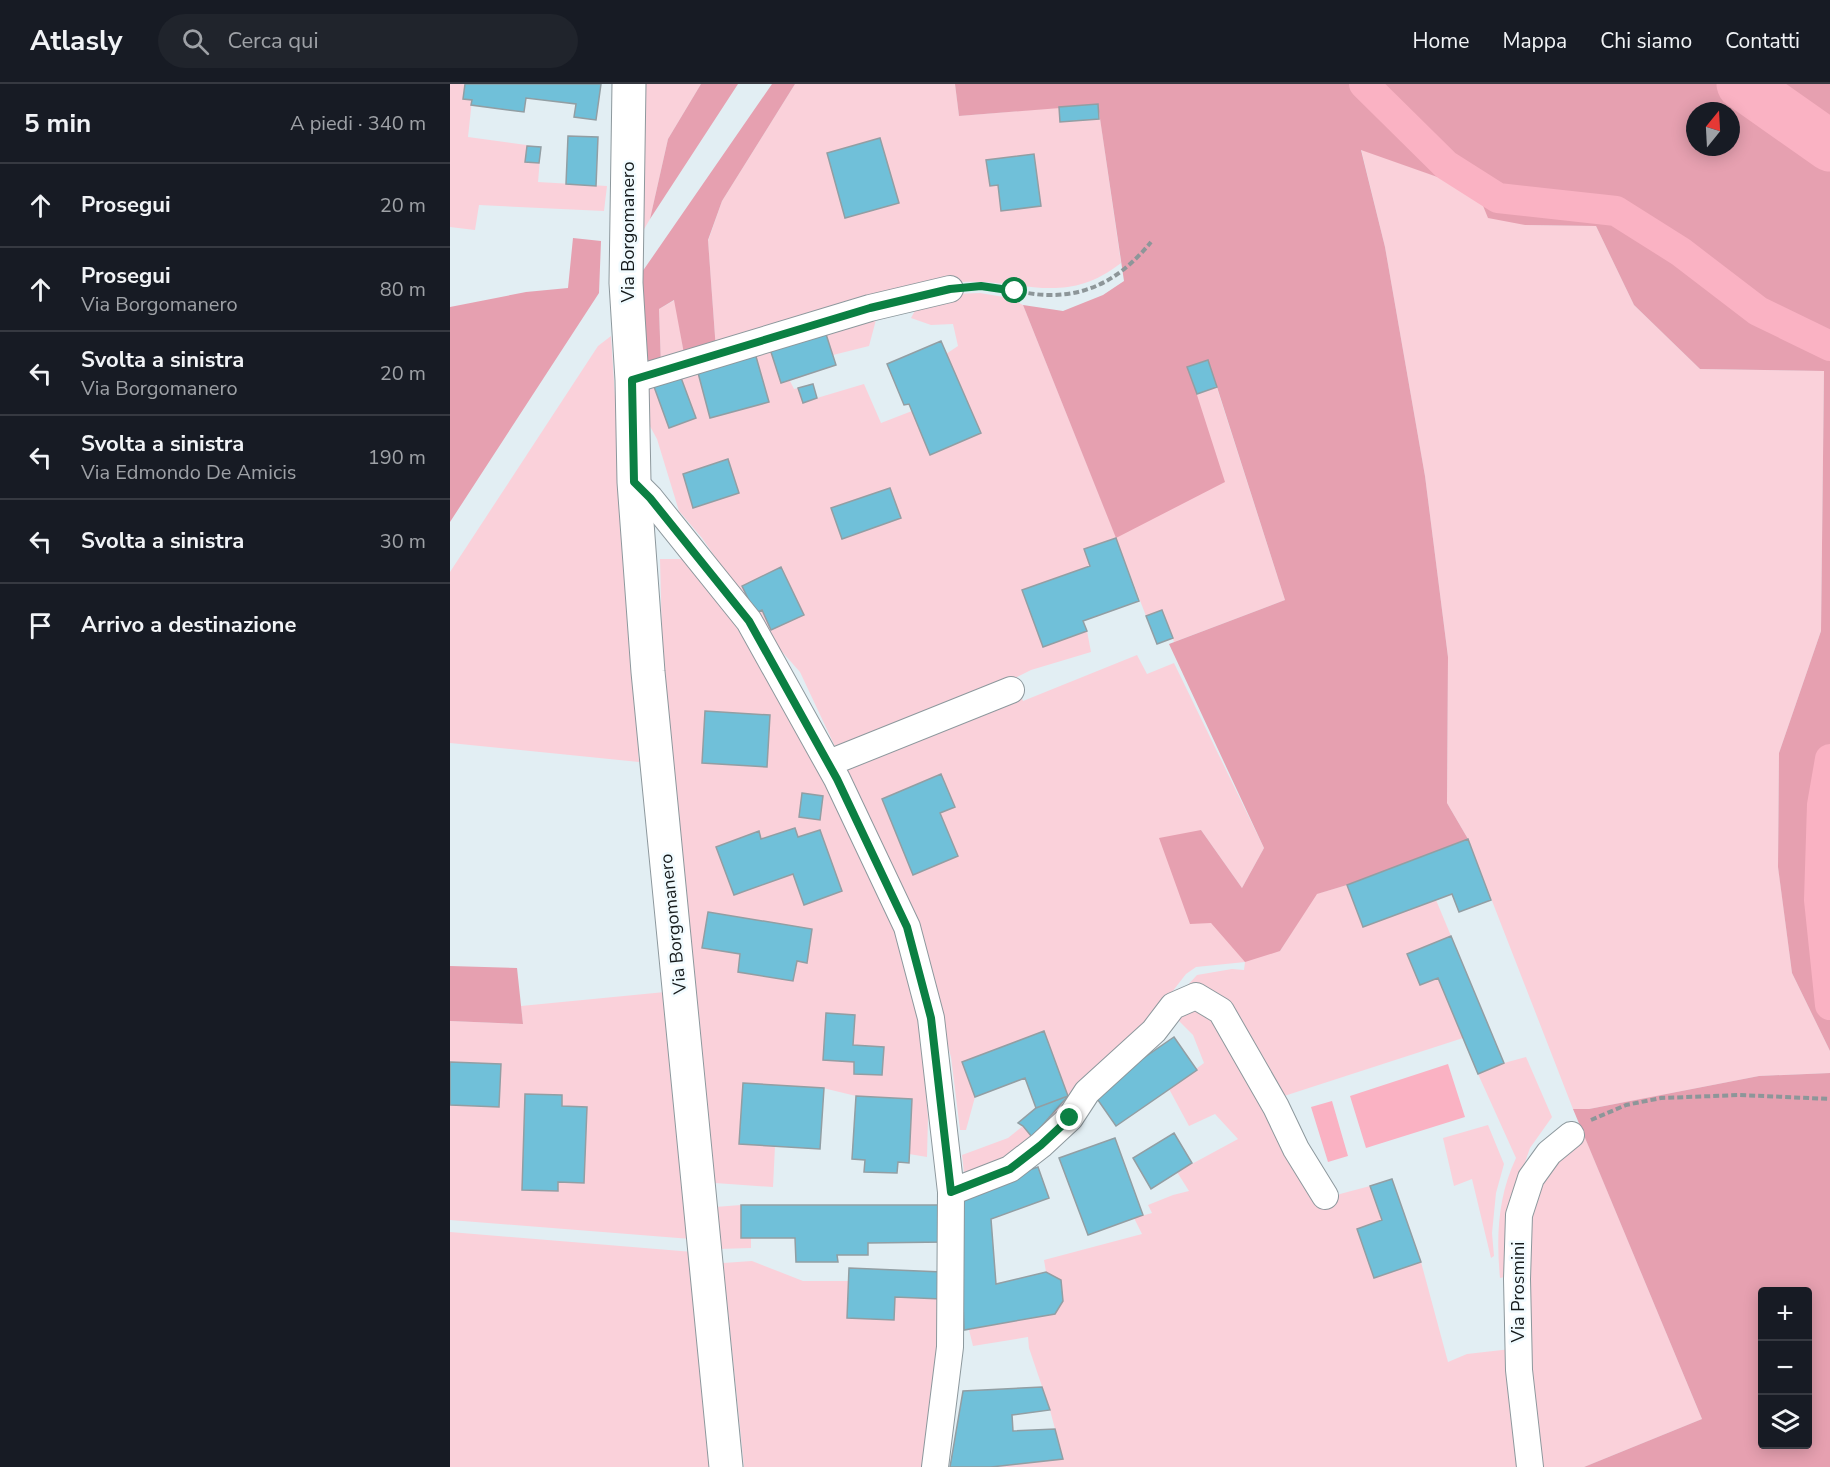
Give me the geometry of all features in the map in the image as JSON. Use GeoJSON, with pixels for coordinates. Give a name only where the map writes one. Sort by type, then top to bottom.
{"type":"FeatureCollection","features":[{"type":"Feature","properties":{"kind":"main road","name":"Via Borgomanero"},"geometry":{"type":"LineString","coordinates":[[629,84],[626,283],[632,380],[634,482],[649,684],[726,1467]]}},
{"type":"Feature","properties":{"kind":"street"},"geometry":{"type":"LineString","coordinates":[[632,380],[870,308],[950,289]]}},
{"type":"Feature","properties":{"kind":"street"},"geometry":{"type":"LineString","coordinates":[[634,482],[650,498],[749,621],[829,763],[907,927],[931,1018],[951,1192],[950,1347],[935,1467]]}},
{"type":"Feature","properties":{"kind":"street"},"geometry":{"type":"LineString","coordinates":[[829,763],[1011,690]]}},
{"type":"Feature","properties":{"kind":"street"},"geometry":{"type":"LineString","coordinates":[[951,1192],[1010,1169],[1041,1145],[1070,1118],[1087,1092],[1154,1031],[1173,1006],[1196,996],[1221,1011],[1276,1107],[1296,1149],[1325,1196]]}},
{"type":"Feature","properties":{"kind":"street","name":"Via Prosmini"},"geometry":{"type":"LineString","coordinates":[[1530,1467],[1519,1370],[1517,1279],[1519,1215],[1531,1178],[1549,1153],[1572,1135]]}},
{"type":"Feature","properties":{"kind":"path"},"geometry":{"type":"LineString","coordinates":[[950,289],[981,286],[1048,296],[1076,292],[1113,279],[1134,262],[1150,242]]}},
{"type":"Feature","properties":{"kind":"path"},"geometry":{"type":"LineString","coordinates":[[1572,1135],[1589,1121],[1626,1105],[1661,1098],[1740,1095],[1830,1099]]}},
{"type":"Feature","properties":{"kind":"shaded area"},"geometry":{"type":"Polygon","coordinates":[[[450,84],[465,84],[463,99],[472,100],[468,137],[541,147],[538,182],[607,186],[604,211],[479,205],[475,230],[450,227],[450,84]]]}},
{"type":"Feature","properties":{"kind":"shaded area"},"geometry":{"type":"Polygon","coordinates":[[[642,84],[701,84],[668,139],[650,219],[640,236],[642,84]]]}},
{"type":"Feature","properties":{"kind":"shaded area"},"geometry":{"type":"Polygon","coordinates":[[[701,84],[738,84],[650,219],[668,139],[701,84]]]}},
{"type":"Feature","properties":{"kind":"shaded area"},"geometry":{"type":"Polygon","coordinates":[[[772,84],[795,84],[722,201],[708,240],[716,350],[685,359],[674,300],[659,309],[661,366],[644,368],[640,275],[772,84]]]}},
{"type":"Feature","properties":{"kind":"shaded area"},"geometry":{"type":"Polygon","coordinates":[[[795,84],[955,84],[959,116],[1098,104],[1121,263],[1099,277],[1079,285],[1059,288],[998,283],[952,283],[716,350],[708,241],[722,201],[795,84]]]}},
{"type":"Feature","properties":{"kind":"shaded area"},"geometry":{"type":"Polygon","coordinates":[[[955,84],[1830,84],[1830,1051],[1792,973],[1778,867],[1779,753],[1821,631],[1824,371],[1700,369],[1634,305],[1596,226],[1525,225],[1488,218],[1477,191],[1361,150],[1385,247],[1425,476],[1448,657],[1447,803],[1468,839],[1347,885],[1317,894],[1280,951],[1245,962],[1211,923],[1190,924],[1159,838],[1201,830],[1242,888],[1264,848],[1169,644],[1285,600],[1208,360],[1188,367],[1225,482],[1116,538],[1023,305],[1063,311],[1103,295],[1124,281],[1098,105],[959,116],[955,84]]]}},
{"type":"Feature","properties":{"kind":"shaded area"},"geometry":{"type":"Polygon","coordinates":[[[1361,149],[1477,191],[1525,225],[1596,226],[1634,305],[1700,369],[1824,371],[1821,631],[1779,753],[1778,866],[1792,973],[1830,1051],[1830,1073],[1759,1076],[1589,1109],[1573,1109],[1468,839],[1447,803],[1448,657],[1425,476],[1385,247],[1361,149]]]}},
{"type":"Feature","properties":{"kind":"shaded area"},"geometry":{"type":"Polygon","coordinates":[[[573,238],[601,241],[599,293],[450,522],[450,307],[526,292],[568,288],[573,238]]]}},
{"type":"Feature","properties":{"kind":"shaded area"},"geometry":{"type":"Polygon","coordinates":[[[980,293],[1010,298],[1023,305],[1116,537],[1197,394],[1187,367],[1208,360],[1285,600],[1174,642],[1162,611],[1146,616],[1116,538],[1084,549],[1090,566],[1022,591],[1043,647],[1087,631],[1091,652],[1031,670],[1013,679],[1023,701],[1137,655],[1147,674],[1174,663],[1264,848],[1242,888],[1201,830],[1211,923],[1280,951],[1316,894],[1347,885],[1363,927],[1436,900],[1451,936],[1407,955],[1420,985],[1438,978],[1463,1038],[1278,1098],[1185,988],[1197,975],[1232,969],[1244,970],[1245,962],[1196,967],[1186,974],[1165,1001],[1037,1141],[965,1182],[962,1155],[1008,1138],[1023,1126],[1032,1137],[1068,1096],[1044,1032],[962,1062],[975,1097],[966,1130],[960,1130],[951,1057],[907,900],[800,672],[776,645],[702,538],[679,511],[657,439],[646,419],[646,387],[877,316],[869,346],[833,355],[836,365],[790,381],[794,389],[813,384],[817,398],[864,384],[881,423],[912,411],[931,455],[980,433],[946,354],[958,346],[953,324],[931,325],[911,318],[918,305],[951,294],[980,293]]]}},
{"type":"Feature","properties":{"kind":"shaded area"},"geometry":{"type":"Polygon","coordinates":[[[675,300],[685,359],[661,366],[659,309],[675,300]]]}},
{"type":"Feature","properties":{"kind":"shaded area"},"geometry":{"type":"Polygon","coordinates":[[[611,336],[639,762],[450,743],[450,572],[598,346],[611,336]]]}},
{"type":"Feature","properties":{"kind":"shaded area"},"geometry":{"type":"Polygon","coordinates":[[[660,559],[683,559],[736,626],[819,767],[895,932],[919,1017],[928,1117],[927,1157],[909,1154],[912,1099],[856,1096],[823,1088],[743,1083],[739,1144],[775,1146],[773,1187],[715,1183],[663,680],[660,559]]]}},
{"type":"Feature","properties":{"kind":"shaded area"},"geometry":{"type":"Polygon","coordinates":[[[450,966],[517,968],[523,1024],[450,1021],[450,966]]]}},
{"type":"Feature","properties":{"kind":"shaded area"},"geometry":{"type":"Polygon","coordinates":[[[665,992],[670,1072],[689,1199],[691,1239],[450,1220],[450,1021],[523,1024],[521,1006],[665,992]]]}},
{"type":"Feature","properties":{"kind":"shaded area"},"geometry":{"type":"Polygon","coordinates":[[[1191,1008],[1219,1020],[1321,1206],[1340,1194],[1370,1186],[1382,1220],[1357,1229],[1374,1278],[1421,1262],[1448,1362],[1467,1354],[1511,1349],[1521,1467],[991,1467],[1063,1459],[1050,1410],[1029,1348],[1028,1337],[973,1346],[969,1330],[1055,1314],[1063,1301],[1046,1272],[1044,1260],[1142,1234],[1134,1218],[1152,1213],[1148,1205],[1189,1191],[1177,1172],[1238,1139],[1215,1114],[1189,1126],[1169,1089],[1204,1063],[1193,1035],[1177,1019],[1191,1008]]]}},
{"type":"Feature","properties":{"kind":"shaded area"},"geometry":{"type":"Polygon","coordinates":[[[1526,1057],[1552,1117],[1530,1148],[1522,1171],[1509,1276],[1500,1278],[1498,1247],[1500,1216],[1505,1187],[1516,1158],[1478,1074],[1526,1057]]]}},
{"type":"Feature","properties":{"kind":"shaded area"},"geometry":{"type":"Polygon","coordinates":[[[1448,1064],[1465,1117],[1366,1148],[1350,1096],[1448,1064]]]}},
{"type":"Feature","properties":{"kind":"shaded area"},"geometry":{"type":"Polygon","coordinates":[[[1830,1073],[1830,1467],[1584,1467],[1702,1419],[1573,1109],[1589,1109],[1759,1076],[1830,1073]]]}},
{"type":"Feature","properties":{"kind":"shaded area"},"geometry":{"type":"Polygon","coordinates":[[[1332,1101],[1348,1156],[1328,1162],[1311,1107],[1332,1101]]]}},
{"type":"Feature","properties":{"kind":"shaded area"},"geometry":{"type":"Polygon","coordinates":[[[1488,1125],[1504,1164],[1496,1193],[1492,1233],[1494,1256],[1491,1258],[1472,1179],[1454,1186],[1443,1138],[1488,1125]]]}},
{"type":"Feature","properties":{"kind":"shaded area"},"geometry":{"type":"Polygon","coordinates":[[[1584,1135],[1702,1419],[1584,1467],[1543,1467],[1526,1374],[1526,1221],[1536,1191],[1558,1155],[1584,1135]]]}},
{"type":"Feature","properties":{"kind":"shaded area"},"geometry":{"type":"Polygon","coordinates":[[[741,1205],[741,1238],[751,1238],[751,1248],[718,1249],[715,1207],[741,1205]]]}},
{"type":"Feature","properties":{"kind":"shaded area"},"geometry":{"type":"Polygon","coordinates":[[[450,1232],[693,1252],[715,1467],[450,1467],[450,1232]]]}},
{"type":"Feature","properties":{"kind":"shaded area"},"geometry":{"type":"Polygon","coordinates":[[[752,1261],[803,1281],[848,1281],[847,1318],[894,1320],[895,1297],[941,1299],[923,1467],[744,1467],[723,1263],[752,1261]]]}},
{"type":"Feature","properties":{"kind":"building"},"geometry":{"type":"Polygon","coordinates":[[[465,84],[601,84],[596,120],[574,117],[576,104],[526,98],[524,112],[471,105],[472,100],[463,99],[465,84]]]}},
{"type":"Feature","properties":{"kind":"building"},"geometry":{"type":"Polygon","coordinates":[[[1098,104],[1099,119],[1060,122],[1059,107],[1098,104]]]}},
{"type":"Feature","properties":{"kind":"building"},"geometry":{"type":"Polygon","coordinates":[[[568,136],[598,137],[596,186],[566,184],[568,136]]]}},
{"type":"Feature","properties":{"kind":"building"},"geometry":{"type":"Polygon","coordinates":[[[880,138],[899,203],[845,218],[827,153],[880,138]]]}},
{"type":"Feature","properties":{"kind":"building"},"geometry":{"type":"Polygon","coordinates":[[[527,146],[541,147],[539,163],[525,162],[527,146]]]}},
{"type":"Feature","properties":{"kind":"building"},"geometry":{"type":"Polygon","coordinates":[[[1034,154],[1041,206],[1001,211],[998,185],[990,186],[986,160],[1034,154]]]}},
{"type":"Feature","properties":{"kind":"building"},"geometry":{"type":"Polygon","coordinates":[[[825,331],[836,365],[781,383],[770,349],[825,331]]]}},
{"type":"Feature","properties":{"kind":"building"},"geometry":{"type":"Polygon","coordinates":[[[941,341],[981,433],[930,455],[909,404],[904,405],[887,364],[941,341]]]}},
{"type":"Feature","properties":{"kind":"building"},"geometry":{"type":"Polygon","coordinates":[[[755,353],[769,402],[710,418],[697,369],[755,353]]]}},
{"type":"Feature","properties":{"kind":"building"},"geometry":{"type":"Polygon","coordinates":[[[1208,360],[1217,387],[1197,394],[1187,367],[1208,360]]]}},
{"type":"Feature","properties":{"kind":"building"},"geometry":{"type":"Polygon","coordinates":[[[680,375],[696,418],[669,428],[653,384],[680,375]]]}},
{"type":"Feature","properties":{"kind":"building"},"geometry":{"type":"Polygon","coordinates":[[[813,384],[817,398],[803,403],[798,388],[813,384]]]}},
{"type":"Feature","properties":{"kind":"building"},"geometry":{"type":"Polygon","coordinates":[[[728,459],[739,493],[693,508],[683,474],[728,459]]]}},
{"type":"Feature","properties":{"kind":"building"},"geometry":{"type":"Polygon","coordinates":[[[890,488],[901,518],[842,539],[831,508],[890,488]]]}},
{"type":"Feature","properties":{"kind":"building"},"geometry":{"type":"Polygon","coordinates":[[[1116,538],[1139,601],[1083,621],[1087,631],[1043,647],[1022,590],[1090,566],[1084,549],[1116,538]]]}},
{"type":"Feature","properties":{"kind":"building"},"geometry":{"type":"Polygon","coordinates":[[[781,567],[804,615],[771,630],[762,610],[755,613],[742,586],[781,567]]]}},
{"type":"Feature","properties":{"kind":"building"},"geometry":{"type":"Polygon","coordinates":[[[1162,610],[1173,638],[1157,644],[1146,616],[1162,610]]]}},
{"type":"Feature","properties":{"kind":"building"},"geometry":{"type":"Polygon","coordinates":[[[705,711],[770,715],[767,767],[702,763],[705,711]]]}},
{"type":"Feature","properties":{"kind":"building"},"geometry":{"type":"Polygon","coordinates":[[[941,774],[955,807],[940,813],[958,856],[913,875],[882,799],[941,774]]]}},
{"type":"Feature","properties":{"kind":"building"},"geometry":{"type":"Polygon","coordinates":[[[802,793],[823,796],[820,820],[799,817],[802,793]]]}},
{"type":"Feature","properties":{"kind":"building"},"geometry":{"type":"Polygon","coordinates":[[[795,828],[798,837],[820,830],[842,891],[804,905],[793,874],[734,895],[716,847],[759,831],[761,839],[795,828]]]}},
{"type":"Feature","properties":{"kind":"building"},"geometry":{"type":"Polygon","coordinates":[[[1468,839],[1491,900],[1459,912],[1452,894],[1363,927],[1347,885],[1468,839]]]}},
{"type":"Feature","properties":{"kind":"building"},"geometry":{"type":"Polygon","coordinates":[[[708,912],[812,929],[807,963],[797,961],[793,981],[738,972],[740,954],[702,948],[708,912]]]}},
{"type":"Feature","properties":{"kind":"building"},"geometry":{"type":"Polygon","coordinates":[[[1451,936],[1504,1063],[1478,1074],[1438,978],[1420,985],[1407,954],[1451,936]]]}},
{"type":"Feature","properties":{"kind":"building"},"geometry":{"type":"Polygon","coordinates":[[[826,1013],[855,1015],[853,1045],[884,1047],[882,1075],[854,1074],[854,1062],[823,1060],[826,1013]]]}},
{"type":"Feature","properties":{"kind":"building"},"geometry":{"type":"Polygon","coordinates":[[[1044,1031],[1068,1096],[1036,1108],[1025,1078],[975,1097],[962,1062],[1044,1031]]]}},
{"type":"Feature","properties":{"kind":"building"},"geometry":{"type":"Polygon","coordinates":[[[1174,1037],[1197,1070],[1116,1126],[1093,1093],[1174,1037]]]}},
{"type":"Feature","properties":{"kind":"building"},"geometry":{"type":"Polygon","coordinates":[[[450,1062],[501,1064],[499,1107],[450,1105],[450,1062]]]}},
{"type":"Feature","properties":{"kind":"building"},"geometry":{"type":"Polygon","coordinates":[[[743,1083],[824,1088],[820,1149],[739,1144],[743,1083]]]}},
{"type":"Feature","properties":{"kind":"building"},"geometry":{"type":"Polygon","coordinates":[[[525,1094],[562,1095],[562,1106],[587,1107],[584,1183],[558,1182],[558,1191],[522,1190],[525,1094]]]}},
{"type":"Feature","properties":{"kind":"building"},"geometry":{"type":"Polygon","coordinates":[[[856,1096],[912,1099],[909,1163],[898,1162],[897,1173],[864,1172],[865,1160],[852,1159],[856,1096]]]}},
{"type":"Feature","properties":{"kind":"building"},"geometry":{"type":"Polygon","coordinates":[[[1068,1096],[1032,1137],[1018,1123],[1036,1108],[1068,1096]]]}},
{"type":"Feature","properties":{"kind":"building"},"geometry":{"type":"Polygon","coordinates":[[[1174,1133],[1192,1163],[1151,1189],[1133,1158],[1174,1133]]]}},
{"type":"Feature","properties":{"kind":"building"},"geometry":{"type":"Polygon","coordinates":[[[1115,1138],[1143,1215],[1088,1235],[1059,1158],[1115,1138]]]}},
{"type":"Feature","properties":{"kind":"building"},"geometry":{"type":"Polygon","coordinates":[[[1038,1167],[1049,1198],[991,1219],[996,1284],[1046,1272],[1061,1280],[1063,1301],[1055,1314],[964,1330],[959,1194],[1038,1167]]]}},
{"type":"Feature","properties":{"kind":"building"},"geometry":{"type":"Polygon","coordinates":[[[1392,1179],[1421,1262],[1374,1278],[1357,1229],[1382,1220],[1370,1186],[1392,1179]]]}},
{"type":"Feature","properties":{"kind":"building"},"geometry":{"type":"Polygon","coordinates":[[[741,1205],[944,1205],[945,1242],[868,1243],[868,1255],[837,1255],[838,1262],[796,1262],[795,1238],[741,1238],[741,1205]]]}},
{"type":"Feature","properties":{"kind":"building"},"geometry":{"type":"Polygon","coordinates":[[[849,1268],[942,1272],[941,1299],[895,1297],[894,1320],[847,1318],[849,1268]]]}},
{"type":"Feature","properties":{"kind":"building"},"geometry":{"type":"Polygon","coordinates":[[[1042,1387],[1050,1410],[1012,1415],[1013,1431],[1055,1429],[1063,1459],[991,1467],[950,1467],[963,1391],[1042,1387]]]}},
{"type":"Feature","properties":{"kind":"waterway"},"geometry":{"type":"LineString","coordinates":[[1364,84],[1446,165],[1498,198],[1616,211],[1681,252],[1758,311],[1830,346]]}},
{"type":"Feature","properties":{"kind":"waterway"},"geometry":{"type":"LineString","coordinates":[[1742,84],[1830,146]]}},
{"type":"Feature","properties":{"kind":"waterway"},"geometry":{"type":"LineString","coordinates":[[1830,759],[1822,805],[1819,900],[1830,1005]]}},
{"type":"Feature","properties":{"kind":"route"},"geometry":{"type":"LineString","coordinates":[[1015,291],[981,286],[950,289],[870,308],[632,380],[634,482],[650,498],[749,621],[837,779],[907,927],[931,1018],[951,1192],[1010,1169],[1070,1118]]}}]}
